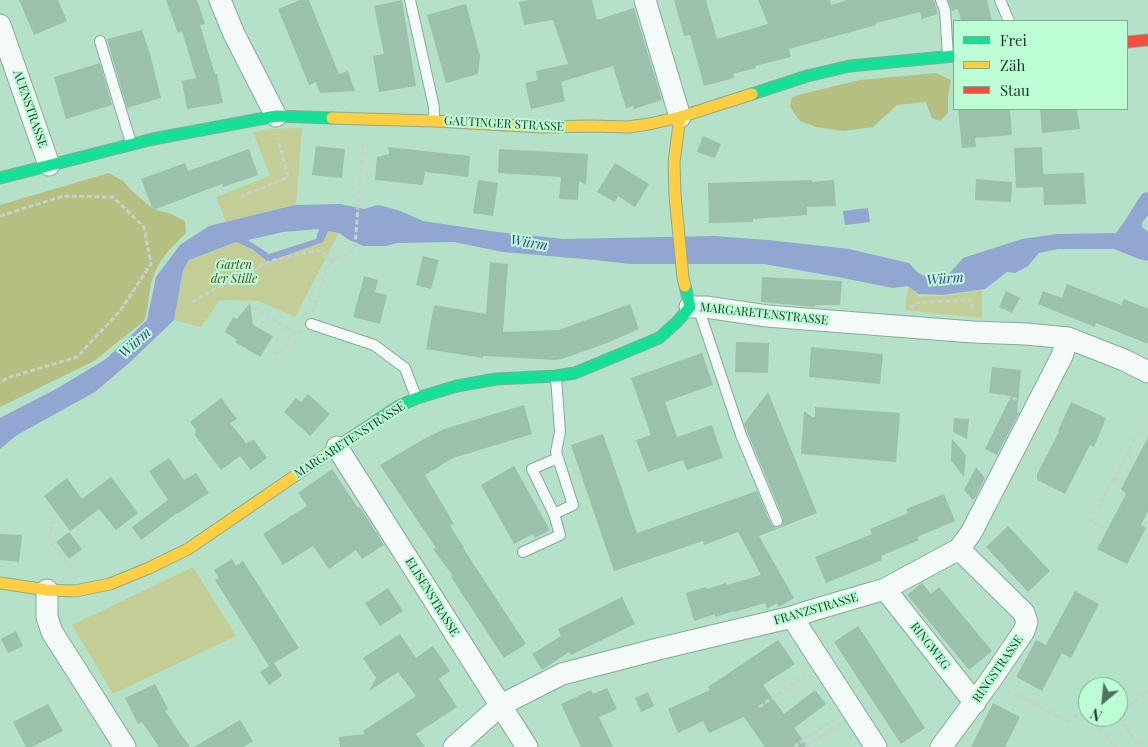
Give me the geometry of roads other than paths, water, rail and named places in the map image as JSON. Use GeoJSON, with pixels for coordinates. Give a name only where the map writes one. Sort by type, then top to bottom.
{"type":"FeatureCollection","features":[{"type":"Feature","properties":{"kind":"main road"},"geometry":{"type":"LineString","coordinates":[[1128,42],[1148,40]]}},
{"type":"Feature","properties":{"kind":"main road","name":"GAUTINGER STRASSE"},"geometry":{"type":"LineString","coordinates":[[0,178],[153,139],[276,116],[434,121],[542,127],[628,127],[680,117],[807,76],[850,66],[951,56]]}},
{"type":"Feature","properties":{"kind":"main road"},"geometry":{"type":"LineString","coordinates":[[680,117],[674,162],[675,196],[682,278],[694,307]]}},
{"type":"Feature","properties":{"kind":"main road","name":"MARGARETENSTRASSE"},"geometry":{"type":"LineString","coordinates":[[0,583],[47,590],[75,591],[110,584],[183,552],[399,406],[417,398],[457,386],[496,378],[556,376],[575,373],[659,338],[694,307]]}},
{"type":"Feature","properties":{"kind":"street"},"geometry":{"type":"LineString","coordinates":[[220,0],[234,34],[276,116]]}},
{"type":"Feature","properties":{"kind":"street"},"geometry":{"type":"LineString","coordinates":[[646,0],[680,117]]}},
{"type":"Feature","properties":{"kind":"street","name":"AUENSTRASSE"},"geometry":{"type":"LineString","coordinates":[[0,25],[49,165]]}},
{"type":"Feature","properties":{"kind":"street","name":"MARGARETENSTRASSE"},"geometry":{"type":"LineString","coordinates":[[694,307],[786,318],[1068,338],[1124,360],[1148,372]]}},
{"type":"Feature","properties":{"kind":"street","name":"FRANZSTRASSE"},"geometry":{"type":"LineString","coordinates":[[454,747],[501,705],[562,674],[792,617],[885,589],[959,549],[971,533],[998,482],[1062,356],[1068,338]]}},
{"type":"Feature","properties":{"kind":"street","name":"ELISENSTRASSE"},"geometry":{"type":"LineString","coordinates":[[337,447],[527,747]]}},
{"type":"Feature","properties":{"kind":"street","name":"RINGSTRASSE"},"geometry":{"type":"LineString","coordinates":[[941,747],[990,682],[1024,631],[1027,622],[1024,613],[959,549]]}},
{"type":"Feature","properties":{"kind":"street","name":"RINGWEG"},"geometry":{"type":"LineString","coordinates":[[885,589],[975,703]]}},
{"type":"Feature","properties":{"kind":"street"},"geometry":{"type":"LineString","coordinates":[[47,590],[47,617],[52,632],[125,747]]}},
{"type":"Feature","properties":{"kind":"street"},"geometry":{"type":"LineString","coordinates":[[792,617],[876,747]]}},
{"type":"Feature","properties":{"kind":"lane"},"geometry":{"type":"LineString","coordinates":[[410,0],[434,107],[434,121]]}},
{"type":"Feature","properties":{"kind":"lane"},"geometry":{"type":"LineString","coordinates":[[941,0],[945,10],[951,56]]}},
{"type":"Feature","properties":{"kind":"lane"},"geometry":{"type":"LineString","coordinates":[[1000,0],[1009,20]]}},
{"type":"Feature","properties":{"kind":"lane"},"geometry":{"type":"LineString","coordinates":[[100,42],[132,144]]}},
{"type":"Feature","properties":{"kind":"lane"},"geometry":{"type":"LineString","coordinates":[[694,307],[741,435],[777,521]]}},
{"type":"Feature","properties":{"kind":"lane"},"geometry":{"type":"LineString","coordinates":[[311,324],[374,344],[405,368],[417,398]]}},
{"type":"Feature","properties":{"kind":"lane"},"geometry":{"type":"LineString","coordinates":[[554,514],[573,505],[556,452],[560,432],[556,376]]}},
{"type":"Feature","properties":{"kind":"lane"},"geometry":{"type":"LineString","coordinates":[[523,552],[560,535],[554,514],[532,470],[558,458]]}},
{"type":"Feature","properties":{"kind":"water","name":"Würm"},"geometry":{"type":"Polygon","coordinates":[[[1148,192],[1148,215],[1142,223],[1142,227],[1148,232],[1148,261],[1114,249],[1058,249],[1039,253],[1028,266],[1015,273],[1007,272],[985,289],[943,295],[918,294],[908,286],[893,288],[764,264],[631,264],[503,252],[454,242],[397,243],[386,246],[364,246],[349,240],[339,233],[328,231],[323,242],[268,262],[252,249],[236,242],[189,260],[183,270],[174,320],[129,363],[95,392],[17,435],[0,449],[0,418],[56,389],[106,359],[147,320],[156,277],[180,245],[209,226],[294,205],[340,204],[364,209],[378,205],[398,210],[423,221],[497,232],[564,239],[714,236],[849,249],[909,263],[917,272],[930,279],[950,273],[963,258],[1022,239],[1057,234],[1116,233],[1143,193],[1148,192]],[[319,229],[283,232],[248,240],[269,254],[316,239],[319,229]]]}},
{"type":"Feature","properties":{"kind":"water"},"geometry":{"type":"Polygon","coordinates":[[[868,208],[870,222],[845,225],[843,211],[868,208]]]}},
{"type":"Feature","properties":{"kind":"park label","name":"Garten der Stille"},"geometry":{"type":"Point","coordinates":[234,272]}}]}
